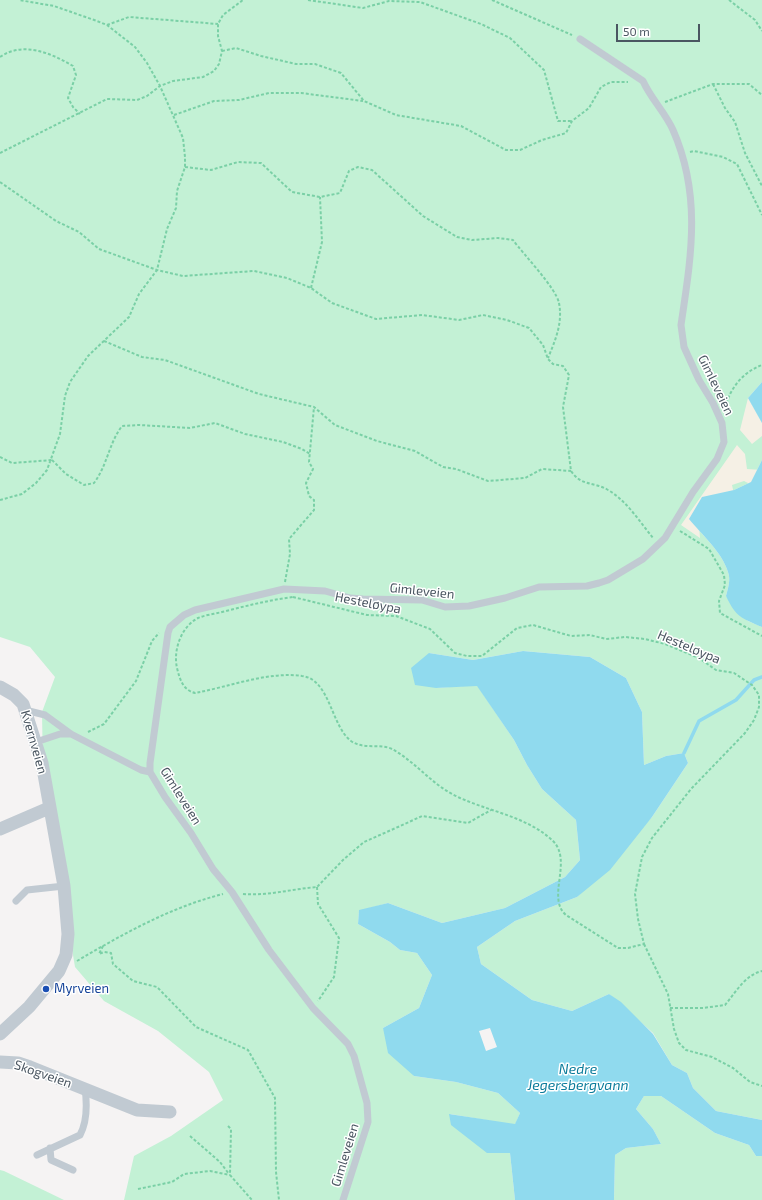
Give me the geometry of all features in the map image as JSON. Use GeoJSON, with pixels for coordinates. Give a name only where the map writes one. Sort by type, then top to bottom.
{"type":"FeatureCollection","features":[{"type":"Feature","properties":{"kind":"street","name":"Kvernveien"},"geometry":{"type":"LineString","coordinates":[[0,686],[14,695],[26,710],[42,763],[49,808]]}},
{"type":"Feature","properties":{"kind":"street"},"geometry":{"type":"LineString","coordinates":[[0,829],[49,808],[64,886],[68,946],[59,971],[29,1007],[0,1034]]}},
{"type":"Feature","properties":{"kind":"street","name":"Skogveien"},"geometry":{"type":"LineString","coordinates":[[0,1062],[18,1063],[30,1067],[137,1110],[170,1112]]}},
{"type":"Feature","properties":{"kind":"lane","name":"Gimleveien"},"geometry":{"type":"LineString","coordinates":[[344,1200],[368,1122],[367,1103],[362,1078],[348,1044],[313,1008],[269,950],[232,892],[213,869],[150,772],[165,646],[170,627],[184,615],[195,610],[284,589],[324,591],[363,600],[422,600],[446,608],[469,606],[505,598],[539,587],[587,586],[608,580],[643,559],[659,545],[672,527],[693,492],[720,455],[724,442],[722,423],[713,403],[699,380],[682,337],[681,325],[688,276],[692,224],[689,186],[683,154],[667,117],[648,93],[643,81],[580,40]]}},
{"type":"Feature","properties":{"kind":"lane"},"geometry":{"type":"LineString","coordinates":[[26,710],[45,715],[71,734],[141,770],[150,772]]}},
{"type":"Feature","properties":{"kind":"lane"},"geometry":{"type":"LineString","coordinates":[[36,742],[60,734],[71,734]]}},
{"type":"Feature","properties":{"kind":"lane"},"geometry":{"type":"LineString","coordinates":[[16,901],[27,890],[64,886]]}},
{"type":"Feature","properties":{"kind":"lane","name":"Skogveien"},"geometry":{"type":"LineString","coordinates":[[37,1155],[80,1135],[84,1128],[85,1119],[85,1088]]}},
{"type":"Feature","properties":{"kind":"lane"},"geometry":{"type":"LineString","coordinates":[[50,1148],[51,1160],[73,1170]]}},
{"type":"Feature","properties":{"kind":"path"},"geometry":{"type":"LineString","coordinates":[[0,500],[22,494],[36,483],[52,460],[60,434],[66,396],[70,382],[88,356],[129,317],[139,294],[157,270],[168,229],[176,208],[177,191],[185,168],[183,138],[160,86],[136,47],[107,25],[54,6],[19,0]]}},
{"type":"Feature","properties":{"kind":"path"},"geometry":{"type":"LineString","coordinates":[[0,153],[80,114],[107,99],[137,100],[147,96],[160,86],[173,81],[203,77],[214,71],[219,64],[222,51],[218,36],[218,24],[223,15],[243,0]]}},
{"type":"Feature","properties":{"kind":"path"},"geometry":{"type":"LineString","coordinates":[[308,0],[363,8],[389,1],[420,2],[481,24],[510,38],[544,70],[558,121],[572,121]]}},
{"type":"Feature","properties":{"kind":"path"},"geometry":{"type":"LineString","coordinates":[[492,0],[580,40]]}},
{"type":"Feature","properties":{"kind":"path"},"geometry":{"type":"LineString","coordinates":[[729,0],[755,20],[762,31]]}},
{"type":"Feature","properties":{"kind":"path"},"geometry":{"type":"LineString","coordinates":[[107,25],[129,17],[218,24]]}},
{"type":"Feature","properties":{"kind":"path"},"geometry":{"type":"LineString","coordinates":[[222,51],[236,48],[296,64],[315,64],[341,73],[364,101]]}},
{"type":"Feature","properties":{"kind":"path"},"geometry":{"type":"LineString","coordinates":[[0,57],[9,51],[34,49],[58,57],[73,66],[76,75],[68,98],[73,107],[80,114]]}},
{"type":"Feature","properties":{"kind":"path"},"geometry":{"type":"LineString","coordinates":[[173,116],[214,101],[239,100],[269,93],[301,94],[364,101],[396,115],[461,126],[506,150],[520,150],[542,140],[566,133],[572,121],[589,108],[602,87],[611,82],[643,81]]}},
{"type":"Feature","properties":{"kind":"path"},"geometry":{"type":"LineString","coordinates":[[658,104],[713,84],[749,84],[762,95]]}},
{"type":"Feature","properties":{"kind":"path"},"geometry":{"type":"LineString","coordinates":[[713,84],[725,108],[735,122],[745,153],[762,186]]}},
{"type":"Feature","properties":{"kind":"path"},"geometry":{"type":"LineString","coordinates":[[683,154],[694,151],[723,157],[737,164],[762,215]]}},
{"type":"Feature","properties":{"kind":"path"},"geometry":{"type":"LineString","coordinates":[[185,168],[211,170],[238,162],[261,163],[292,192],[320,197],[340,193],[349,171],[358,168],[372,170],[423,216],[457,237],[472,240],[498,238],[513,240],[550,286],[559,302],[560,317],[557,337],[548,359]]}},
{"type":"Feature","properties":{"kind":"path"},"geometry":{"type":"LineString","coordinates":[[0,182],[56,222],[79,232],[99,250],[157,270],[183,276],[254,271],[287,278],[311,288],[332,303],[376,319],[422,314],[459,320],[483,315],[506,320],[529,328],[543,345],[548,359],[553,364],[563,366],[570,375],[563,407],[571,470],[577,479],[608,489],[620,499],[659,545]]}},
{"type":"Feature","properties":{"kind":"path"},"geometry":{"type":"LineString","coordinates":[[311,288],[322,242],[320,197]]}},
{"type":"Feature","properties":{"kind":"path"},"geometry":{"type":"LineString","coordinates":[[104,341],[142,357],[166,360],[259,394],[314,407],[335,425],[377,441],[415,451],[442,467],[456,469],[488,481],[525,478],[542,469],[571,470]]}},
{"type":"Feature","properties":{"kind":"path"},"geometry":{"type":"LineString","coordinates":[[722,423],[730,394],[743,375],[762,365]]}},
{"type":"Feature","properties":{"kind":"path"},"geometry":{"type":"LineString","coordinates":[[284,589],[290,554],[288,539],[314,510],[314,500],[309,496],[306,483],[313,469],[309,462],[314,407]]}},
{"type":"Feature","properties":{"kind":"path"},"geometry":{"type":"LineString","coordinates":[[0,457],[12,463],[52,460],[66,474],[84,485],[94,483],[101,473],[117,433],[122,426],[139,425],[190,428],[215,423],[245,434],[284,442],[310,454]]}},
{"type":"Feature","properties":{"kind":"path"},"geometry":{"type":"LineString","coordinates":[[672,527],[709,549],[724,575],[725,584],[720,601],[720,613],[762,636]]}},
{"type":"Feature","properties":{"kind":"path","name":"Hesteløypa"},"geometry":{"type":"LineString","coordinates":[[644,944],[628,948],[618,948],[566,915],[562,911],[559,899],[559,878],[562,862],[559,852],[553,842],[525,823],[454,795],[438,786],[406,759],[391,749],[362,746],[352,741],[343,733],[324,693],[313,680],[303,676],[279,676],[195,693],[188,691],[181,682],[175,659],[177,644],[187,628],[198,618],[274,599],[293,597],[368,615],[396,616],[430,629],[455,652],[466,656],[482,656],[517,628],[534,625],[571,636],[590,635],[606,639],[625,637],[665,644],[699,658],[716,670],[734,672],[752,685],[759,695],[759,708]]}},
{"type":"Feature","properties":{"kind":"path"},"geometry":{"type":"LineString","coordinates":[[71,734],[79,731],[88,732],[104,724],[136,681],[152,641],[160,632],[170,627]]}},
{"type":"Feature","properties":{"kind":"path"},"geometry":{"type":"LineString","coordinates":[[762,706],[759,708],[754,720],[745,733],[691,789],[652,838],[642,857],[635,894],[638,919],[644,944],[668,994],[674,1029],[679,1043],[686,1050],[712,1057],[733,1068],[750,1082],[762,1086]]}},
{"type":"Feature","properties":{"kind":"path"},"geometry":{"type":"LineString","coordinates":[[59,971],[103,946],[196,901],[232,892],[260,895],[317,887],[342,860],[364,842],[422,816],[468,824],[491,810]]}},
{"type":"Feature","properties":{"kind":"path"},"geometry":{"type":"LineString","coordinates":[[313,1008],[334,977],[339,938],[318,904],[317,887]]}},
{"type":"Feature","properties":{"kind":"path"},"geometry":{"type":"LineString","coordinates":[[103,946],[99,954],[104,952],[110,953],[113,964],[133,981],[157,987],[196,1027],[248,1050],[276,1098],[276,1172],[279,1200]]}},
{"type":"Feature","properties":{"kind":"path"},"geometry":{"type":"LineString","coordinates":[[670,1008],[704,1008],[725,1005],[746,979],[754,973],[762,971]]}},
{"type":"Feature","properties":{"kind":"path"},"geometry":{"type":"LineString","coordinates":[[228,1126],[231,1129],[230,1175]]}},
{"type":"Feature","properties":{"kind":"path"},"geometry":{"type":"LineString","coordinates":[[190,1136],[220,1162],[252,1200]]}},
{"type":"Feature","properties":{"kind":"path"},"geometry":{"type":"LineString","coordinates":[[138,1189],[172,1182],[184,1174],[210,1171],[230,1175]]}},
{"type":"Feature","properties":{"kind":"green space"},"geometry":{"type":"Polygon","coordinates":[[[0,0],[762,0],[762,382],[748,398],[762,423],[762,460],[751,482],[734,490],[702,497],[689,519],[711,544],[725,565],[729,578],[726,596],[748,621],[762,627],[762,1120],[716,1111],[693,1088],[687,1073],[672,1065],[653,1033],[609,994],[572,1011],[532,1000],[481,964],[477,947],[515,921],[577,897],[652,817],[688,763],[684,753],[666,756],[644,765],[642,712],[626,678],[590,657],[523,651],[473,660],[429,653],[436,688],[477,685],[514,740],[542,789],[576,820],[580,860],[565,877],[505,908],[442,923],[388,903],[359,911],[358,924],[390,942],[400,950],[417,953],[432,975],[419,1008],[383,1028],[414,1076],[456,1082],[498,1093],[520,1113],[515,1125],[450,1114],[510,1153],[515,1200],[124,1200],[134,1156],[171,1136],[223,1100],[209,1072],[158,1031],[104,1001],[75,967],[43,774],[42,712],[55,677],[30,647],[0,637],[0,0]]]}},
{"type":"Feature","properties":{"kind":"green space"},"geometry":{"type":"Polygon","coordinates":[[[644,1096],[661,1096],[715,1133],[749,1145],[756,1156],[762,1156],[762,1200],[614,1200],[615,1155],[626,1148],[661,1144],[653,1129],[636,1109],[644,1096]]]}},
{"type":"Feature","properties":{"kind":"green space"},"geometry":{"type":"Polygon","coordinates":[[[0,1170],[4,1171],[64,1200],[0,1200],[0,1170]]]}},
{"type":"Feature","properties":{"kind":"sand"},"geometry":{"type":"Polygon","coordinates":[[[748,398],[762,423],[762,436],[752,444],[740,430],[748,398]]]}},
{"type":"Feature","properties":{"kind":"sand"},"geometry":{"type":"Polygon","coordinates":[[[737,445],[745,454],[747,469],[762,470],[758,488],[744,481],[732,485],[734,494],[698,514],[700,538],[681,525],[737,445]]]}},
{"type":"Feature","properties":{"kind":"water"},"geometry":{"type":"Polygon","coordinates":[[[762,382],[762,423],[748,398],[762,382]]]}},
{"type":"Feature","properties":{"kind":"water"},"geometry":{"type":"Polygon","coordinates":[[[762,460],[762,627],[744,619],[736,613],[726,596],[729,578],[725,565],[711,544],[689,519],[702,497],[734,490],[751,482],[762,460]]]}},
{"type":"Feature","properties":{"kind":"water","name":"Nedre Jegersbergvann"},"geometry":{"type":"Polygon","coordinates":[[[523,651],[590,657],[626,678],[642,712],[644,765],[666,756],[684,753],[688,763],[652,817],[610,870],[577,897],[515,921],[477,947],[481,964],[532,1000],[572,1011],[609,994],[621,1002],[653,1034],[672,1065],[687,1073],[693,1088],[716,1111],[762,1120],[762,1156],[756,1156],[749,1145],[715,1133],[661,1096],[644,1096],[636,1109],[653,1129],[661,1144],[626,1148],[615,1155],[614,1200],[515,1200],[510,1153],[487,1153],[451,1125],[449,1114],[515,1124],[520,1113],[498,1093],[456,1082],[414,1076],[388,1053],[383,1028],[419,1008],[432,975],[417,953],[400,950],[390,942],[358,924],[359,910],[388,903],[442,923],[505,908],[565,877],[580,860],[576,820],[542,789],[514,740],[477,686],[436,688],[415,685],[411,668],[429,653],[473,660],[523,651]],[[490,1028],[479,1031],[486,1051],[497,1047],[490,1028]]]}},
{"type":"Feature","properties":{"kind":"waterway"},"geometry":{"type":"LineString","coordinates":[[684,753],[699,721],[736,700],[754,680],[762,677]]}},
{"type":"Feature","properties":{"kind":"place","name":"Myrveien"},"geometry":{"type":"Point","coordinates":[46,989]}}]}
